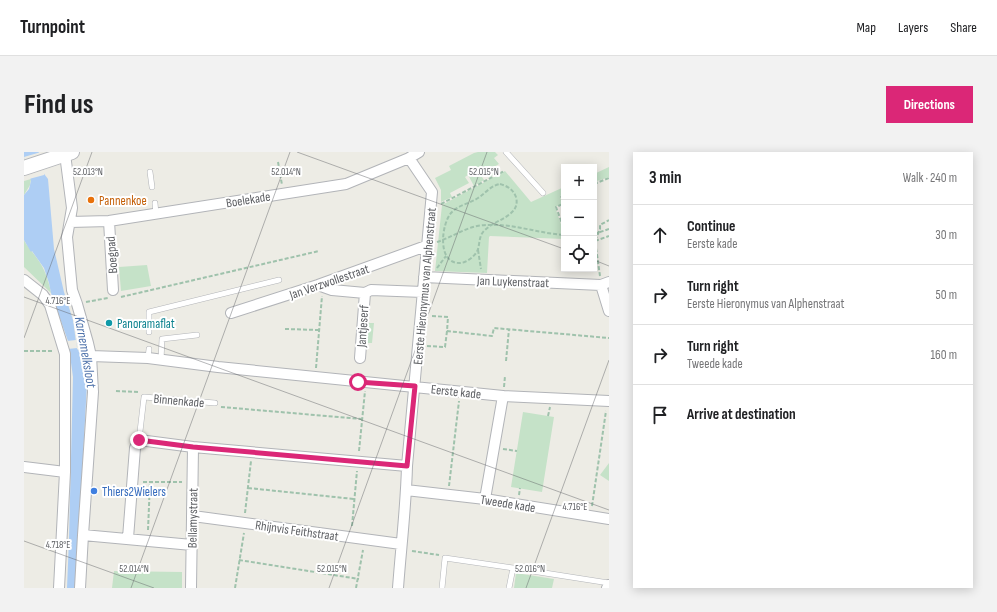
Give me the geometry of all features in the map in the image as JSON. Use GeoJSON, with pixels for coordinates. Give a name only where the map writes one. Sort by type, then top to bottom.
{"type":"FeatureCollection","features":[{"type":"Feature","properties":{"kind":"main road"},"geometry":{"type":"LineString","coordinates":[[24,168],[69,153]]}},
{"type":"Feature","properties":{"kind":"street","name":"Boelekade"},"geometry":{"type":"LineString","coordinates":[[70,222],[109,221],[346,184],[409,158],[419,152]]}},
{"type":"Feature","properties":{"kind":"street"},"geometry":{"type":"LineString","coordinates":[[69,153],[72,208],[66,237],[72,290],[91,356],[93,392],[82,534],[80,588]]}},
{"type":"Feature","properties":{"kind":"street","name":"Eerste Hieronymus van Alphenstraat"},"geometry":{"type":"LineString","coordinates":[[398,588],[407,466],[432,192],[409,158]]}},
{"type":"Feature","properties":{"kind":"street","name":"Boegpad"},"geometry":{"type":"LineString","coordinates":[[109,221],[114,293]]}},
{"type":"Feature","properties":{"kind":"street","name":"Jan Verzwollestraat"},"geometry":{"type":"LineString","coordinates":[[231,313],[321,286],[426,246]]}},
{"type":"Feature","properties":{"kind":"street","name":"Jan Luykenstraat"},"geometry":{"type":"LineString","coordinates":[[424,277],[605,283]]}},
{"type":"Feature","properties":{"kind":"street"},"geometry":{"type":"LineString","coordinates":[[24,280],[43,295],[50,305],[65,354],[65,472],[59,588]]}},
{"type":"Feature","properties":{"kind":"street"},"geometry":{"type":"LineString","coordinates":[[605,283],[609,311]]}},
{"type":"Feature","properties":{"kind":"street","name":"Jantjeserf"},"geometry":{"type":"LineString","coordinates":[[321,286],[332,290],[365,293],[371,290],[422,292]]}},
{"type":"Feature","properties":{"kind":"street","name":"Jantjeserf"},"geometry":{"type":"LineString","coordinates":[[360,358],[365,293]]}},
{"type":"Feature","properties":{"kind":"street","name":"Eerste kade"},"geometry":{"type":"LineString","coordinates":[[91,356],[148,354],[161,360],[460,392],[608,405]]}},
{"type":"Feature","properties":{"kind":"street"},"geometry":{"type":"LineString","coordinates":[[485,499],[503,396]]}},
{"type":"Feature","properties":{"kind":"street"},"geometry":{"type":"LineString","coordinates":[[128,538],[135,448],[139,440],[193,447],[407,466]]}},
{"type":"Feature","properties":{"kind":"street","name":"Bellamystraat"},"geometry":{"type":"LineString","coordinates":[[191,588],[193,447]]}},
{"type":"Feature","properties":{"kind":"street"},"geometry":{"type":"LineString","coordinates":[[24,467],[65,472]]}},
{"type":"Feature","properties":{"kind":"street","name":"Tweede kade"},"geometry":{"type":"LineString","coordinates":[[406,490],[485,499],[609,519]]}},
{"type":"Feature","properties":{"kind":"street","name":"Rhijnvis Feithstraat"},"geometry":{"type":"LineString","coordinates":[[193,516],[364,538],[401,547]]}},
{"type":"Feature","properties":{"kind":"street"},"geometry":{"type":"LineString","coordinates":[[82,534],[192,545]]}},
{"type":"Feature","properties":{"kind":"street"},"geometry":{"type":"LineString","coordinates":[[608,588],[609,584]]}},
{"type":"Feature","properties":{"kind":"lane"},"geometry":{"type":"LineString","coordinates":[[506,152],[543,192]]}},
{"type":"Feature","properties":{"kind":"lane"},"geometry":{"type":"LineString","coordinates":[[150,172],[152,187]]}},
{"type":"Feature","properties":{"kind":"lane"},"geometry":{"type":"LineString","coordinates":[[155,203],[156,214]]}},
{"type":"Feature","properties":{"kind":"lane"},"geometry":{"type":"LineString","coordinates":[[149,332],[149,312],[279,280]]}},
{"type":"Feature","properties":{"kind":"lane"},"geometry":{"type":"LineString","coordinates":[[161,360],[162,339],[197,335]]}},
{"type":"Feature","properties":{"kind":"lane","name":"Binnenkade"},"geometry":{"type":"LineString","coordinates":[[139,440],[144,398],[215,403]]}},
{"type":"Feature","properties":{"kind":"lane"},"geometry":{"type":"LineString","coordinates":[[442,588],[444,558],[609,584]]}},
{"type":"Feature","properties":{"kind":"lane"},"geometry":{"type":"LineString","coordinates":[[509,588],[513,568]]}},
{"type":"Feature","properties":{"kind":"path"},"geometry":{"type":"LineString","coordinates":[[278,162],[283,194]]}},
{"type":"Feature","properties":{"kind":"path"},"geometry":{"type":"LineString","coordinates":[[430,210],[504,171]]}},
{"type":"Feature","properties":{"kind":"path"},"geometry":{"type":"LineString","coordinates":[[597,183],[609,178]]}},
{"type":"Feature","properties":{"kind":"path"},"geometry":{"type":"LineString","coordinates":[[478,250],[463,263],[452,262],[446,256],[443,240],[446,224],[452,212],[457,208],[477,199],[489,188],[500,184],[511,188],[516,198],[516,204],[513,211],[508,216],[485,230],[480,236],[478,250],[480,260],[480,280]]}},
{"type":"Feature","properties":{"kind":"path"},"geometry":{"type":"LineString","coordinates":[[561,205],[556,207],[561,221]]}},
{"type":"Feature","properties":{"kind":"path"},"geometry":{"type":"LineString","coordinates":[[597,237],[600,225],[609,220]]}},
{"type":"Feature","properties":{"kind":"path"},"geometry":{"type":"LineString","coordinates":[[426,246],[476,226],[502,224],[549,234],[561,235]]}},
{"type":"Feature","properties":{"kind":"path"},"geometry":{"type":"LineString","coordinates":[[599,233],[609,229]]}},
{"type":"Feature","properties":{"kind":"path"},"geometry":{"type":"LineString","coordinates":[[597,240],[609,236]]}},
{"type":"Feature","properties":{"kind":"path"},"geometry":{"type":"LineString","coordinates":[[597,249],[605,283]]}},
{"type":"Feature","properties":{"kind":"path"},"geometry":{"type":"LineString","coordinates":[[77,304],[114,293],[124,297],[319,251]]}},
{"type":"Feature","properties":{"kind":"path"},"geometry":{"type":"LineString","coordinates":[[315,377],[321,286]]}},
{"type":"Feature","properties":{"kind":"path"},"geometry":{"type":"LineString","coordinates":[[419,345],[445,348],[448,317],[420,315]]}},
{"type":"Feature","properties":{"kind":"path"},"geometry":{"type":"LineString","coordinates":[[447,331],[492,336],[494,328],[609,338]]}},
{"type":"Feature","properties":{"kind":"path"},"geometry":{"type":"LineString","coordinates":[[285,329],[319,330]]}},
{"type":"Feature","properties":{"kind":"path"},"geometry":{"type":"LineString","coordinates":[[506,361],[510,329]]}},
{"type":"Feature","properties":{"kind":"path"},"geometry":{"type":"LineString","coordinates":[[24,352],[53,351],[62,346]]}},
{"type":"Feature","properties":{"kind":"path","name":"Binnenkade"},"geometry":{"type":"LineString","coordinates":[[116,391],[144,393],[144,398]]}},
{"type":"Feature","properties":{"kind":"path"},"geometry":{"type":"LineString","coordinates":[[448,495],[460,392]]}},
{"type":"Feature","properties":{"kind":"path"},"geometry":{"type":"LineString","coordinates":[[215,403],[217,406],[362,419]]}},
{"type":"Feature","properties":{"kind":"path"},"geometry":{"type":"LineString","coordinates":[[591,516],[608,405]]}},
{"type":"Feature","properties":{"kind":"path"},"geometry":{"type":"LineString","coordinates":[[133,481],[193,483]]}},
{"type":"Feature","properties":{"kind":"path"},"geometry":{"type":"LineString","coordinates":[[148,540],[150,482]]}},
{"type":"Feature","properties":{"kind":"path"},"geometry":{"type":"LineString","coordinates":[[248,488],[354,499]]}},
{"type":"Feature","properties":{"kind":"path"},"geometry":{"type":"LineString","coordinates":[[356,588],[359,579],[364,538]]}},
{"type":"Feature","properties":{"kind":"path"},"geometry":{"type":"LineString","coordinates":[[401,547],[442,555],[444,558]]}},
{"type":"Feature","properties":{"kind":"path"},"geometry":{"type":"LineString","coordinates":[[239,560],[359,579]]}},
{"type":"Feature","properties":{"kind":"green space"},"geometry":{"type":"Polygon","coordinates":[[[478,152],[495,152],[498,155],[494,158],[499,164],[492,168],[495,174],[490,177],[488,173],[482,177],[484,180],[474,186],[468,175],[465,177],[469,183],[450,193],[452,197],[441,202],[441,190],[435,178],[451,170],[449,166],[478,152]]]}},
{"type":"Feature","properties":{"kind":"green space"},"geometry":{"type":"Polygon","coordinates":[[[609,167],[609,177],[597,181],[597,173],[609,167]]]}},
{"type":"Feature","properties":{"kind":"green space"},"geometry":{"type":"Polygon","coordinates":[[[505,171],[531,202],[561,188],[561,204],[555,207],[561,224],[561,239],[490,236],[487,273],[435,271],[442,205],[505,171]]]}},
{"type":"Feature","properties":{"kind":"green space"},"geometry":{"type":"Polygon","coordinates":[[[31,179],[30,185],[24,195],[24,181],[31,179]]]}},
{"type":"Feature","properties":{"kind":"green space"},"geometry":{"type":"Polygon","coordinates":[[[24,240],[37,258],[47,276],[51,293],[24,267],[24,240]]]}},
{"type":"Feature","properties":{"kind":"green space"},"geometry":{"type":"Polygon","coordinates":[[[147,265],[151,286],[121,291],[119,267],[147,265]]]}},
{"type":"Feature","properties":{"kind":"green space"},"geometry":{"type":"Polygon","coordinates":[[[368,323],[374,323],[372,343],[366,343],[368,323]]]}},
{"type":"Feature","properties":{"kind":"green space"},"geometry":{"type":"Polygon","coordinates":[[[523,412],[554,417],[542,492],[511,487],[523,412]]]}},
{"type":"Feature","properties":{"kind":"green space"},"geometry":{"type":"Polygon","coordinates":[[[609,463],[609,481],[600,475],[609,463]]]}},
{"type":"Feature","properties":{"kind":"green space"},"geometry":{"type":"Polygon","coordinates":[[[114,571],[182,572],[182,588],[112,588],[114,571]]]}},
{"type":"Feature","properties":{"kind":"green space"},"geometry":{"type":"Polygon","coordinates":[[[516,573],[554,579],[552,588],[514,588],[516,573]]]}},
{"type":"Feature","properties":{"kind":"water"},"geometry":{"type":"Polygon","coordinates":[[[24,152],[39,152],[38,159],[40,166],[48,179],[54,249],[64,292],[73,320],[77,349],[82,353],[87,383],[76,588],[67,588],[73,377],[68,341],[44,268],[32,251],[31,252],[24,240],[24,195],[29,189],[31,181],[26,160],[24,158],[24,152]]]}},
{"type":"Feature","properties":{"kind":"pier"},"geometry":{"type":"Polygon","coordinates":[[[41,152],[39,157],[41,169],[44,170],[44,175],[29,179],[24,157],[41,152]]]}},
{"type":"Feature","properties":{"kind":"pier"},"geometry":{"type":"Polygon","coordinates":[[[76,340],[77,348],[68,349],[67,341],[76,340]]]}},
{"type":"Feature","properties":{"kind":"place","name":"Pannenkoe"},"geometry":{"type":"Point","coordinates":[91,200]}},
{"type":"Feature","properties":{"kind":"place","name":"Panoramaflat"},"geometry":{"type":"Point","coordinates":[109,323]}},
{"type":"Feature","properties":{"kind":"place","name":"Thiers2Wielers"},"geometry":{"type":"Point","coordinates":[94,491]}},
{"type":"Feature","properties":{"kind":"route"},"geometry":{"type":"LineString","coordinates":[[139,440],[193,447],[407,466],[415,386],[358,382]]}},
{"type":"Feature","properties":{"kind":"water label","name":"Karnemelksloot"},"geometry":{"type":"Point","coordinates":[86,352]}}]}
